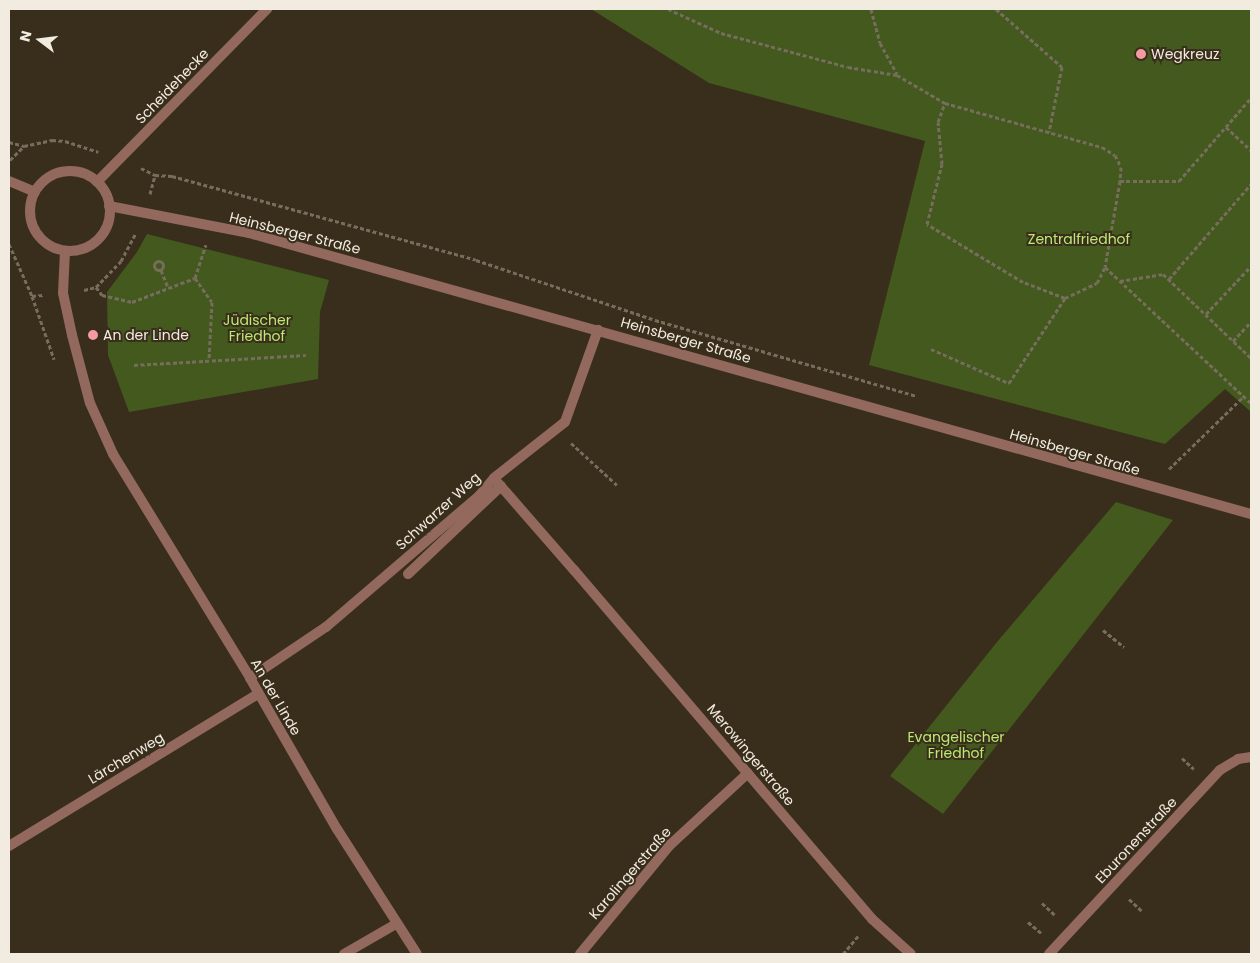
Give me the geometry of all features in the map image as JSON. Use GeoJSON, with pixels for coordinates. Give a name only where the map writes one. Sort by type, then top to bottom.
{"type":"FeatureCollection","features":[{"type":"Feature","properties":{"kind":"street","name":"Scheidehecke"},"geometry":{"type":"LineString","coordinates":[[97,182],[267,9]]}},
{"type":"Feature","properties":{"kind":"street"},"geometry":{"type":"LineString","coordinates":[[64,172],[87,175],[97,182],[109,206],[105,229],[98,239],[88,246],[65,251],[52,247],[34,229],[30,217],[35,192],[42,182],[64,172]]}},
{"type":"Feature","properties":{"kind":"street"},"geometry":{"type":"LineString","coordinates":[[9,181],[35,192]]}},
{"type":"Feature","properties":{"kind":"street","name":"Heinsberger Straße"},"geometry":{"type":"LineString","coordinates":[[109,206],[249,233],[598,330],[1160,491],[1251,514]]}},
{"type":"Feature","properties":{"kind":"street","name":"An der Linde"},"geometry":{"type":"LineString","coordinates":[[65,251],[63,294],[90,403],[113,454],[250,678],[396,924],[417,954]]}},
{"type":"Feature","properties":{"kind":"street","name":"Schwarzer Weg"},"geometry":{"type":"LineString","coordinates":[[250,678],[326,627],[473,501],[494,478],[565,422],[598,330]]}},
{"type":"Feature","properties":{"kind":"street","name":"Merowingerstraße"},"geometry":{"type":"LineString","coordinates":[[494,478],[872,919],[911,954]]}},
{"type":"Feature","properties":{"kind":"street"},"geometry":{"type":"LineString","coordinates":[[408,574],[501,486]]}},
{"type":"Feature","properties":{"kind":"street","name":"Lärchenweg"},"geometry":{"type":"LineString","coordinates":[[9,846],[258,694]]}},
{"type":"Feature","properties":{"kind":"street","name":"Eburonenstraße"},"geometry":{"type":"LineString","coordinates":[[1049,954],[1220,770],[1238,759],[1251,757]]}},
{"type":"Feature","properties":{"kind":"street","name":"Karolingerstraße"},"geometry":{"type":"LineString","coordinates":[[580,954],[670,845],[748,773]]}},
{"type":"Feature","properties":{"kind":"street"},"geometry":{"type":"LineString","coordinates":[[344,954],[396,924]]}},
{"type":"Feature","properties":{"kind":"path"},"geometry":{"type":"LineString","coordinates":[[668,9],[720,33],[848,68],[897,75],[946,103],[1102,148],[1116,155],[1121,167],[1120,181],[1105,267],[1096,283],[1065,298],[1009,383],[930,349]]}},
{"type":"Feature","properties":{"kind":"path"},"geometry":{"type":"LineString","coordinates":[[871,9],[880,43],[897,75]]}},
{"type":"Feature","properties":{"kind":"path"},"geometry":{"type":"LineString","coordinates":[[996,9],[1062,68],[1049,132]]}},
{"type":"Feature","properties":{"kind":"path"},"geometry":{"type":"LineString","coordinates":[[1120,181],[1180,181],[1251,98]]}},
{"type":"Feature","properties":{"kind":"path"},"geometry":{"type":"LineString","coordinates":[[946,103],[938,122],[942,164],[927,224],[1024,282],[1065,298]]}},
{"type":"Feature","properties":{"kind":"path"},"geometry":{"type":"LineString","coordinates":[[1226,127],[1251,150]]}},
{"type":"Feature","properties":{"kind":"path"},"geometry":{"type":"LineString","coordinates":[[9,142],[24,146],[52,140],[65,141],[120,159],[155,175],[172,176],[476,260],[655,320],[922,397]]}},
{"type":"Feature","properties":{"kind":"path"},"geometry":{"type":"LineString","coordinates":[[9,163],[24,146]]}},
{"type":"Feature","properties":{"kind":"path"},"geometry":{"type":"LineString","coordinates":[[1169,279],[1251,184]]}},
{"type":"Feature","properties":{"kind":"path"},"geometry":{"type":"LineString","coordinates":[[195,278],[211,227]]}},
{"type":"Feature","properties":{"kind":"path"},"geometry":{"type":"LineString","coordinates":[[1206,314],[1251,266]]}},
{"type":"Feature","properties":{"kind":"path"},"geometry":{"type":"LineString","coordinates":[[1105,267],[1251,404]]}},
{"type":"Feature","properties":{"kind":"path"},"geometry":{"type":"LineString","coordinates":[[161,270],[168,287]]}},
{"type":"Feature","properties":{"kind":"path"},"geometry":{"type":"LineString","coordinates":[[1120,281],[1163,274],[1251,358]]}},
{"type":"Feature","properties":{"kind":"path"},"geometry":{"type":"LineString","coordinates":[[96,287],[102,295],[132,302],[195,278]]}},
{"type":"Feature","properties":{"kind":"path"},"geometry":{"type":"LineString","coordinates":[[195,278],[212,302],[209,359]]}},
{"type":"Feature","properties":{"kind":"path"},"geometry":{"type":"LineString","coordinates":[[1234,340],[1251,322]]}},
{"type":"Feature","properties":{"kind":"path"},"geometry":{"type":"LineString","coordinates":[[134,365],[209,359],[306,355]]}},
{"type":"Feature","properties":{"kind":"path"},"geometry":{"type":"LineString","coordinates":[[1160,491],[1169,469],[1244,396]]}},
{"type":"Feature","properties":{"kind":"path"},"geometry":{"type":"LineString","coordinates":[[556,430],[618,485]]}},
{"type":"Feature","properties":{"kind":"path"},"geometry":{"type":"LineString","coordinates":[[1160,466],[1178,471]]}},
{"type":"Feature","properties":{"kind":"path"},"geometry":{"type":"LineString","coordinates":[[1103,630],[1124,647]]}},
{"type":"Feature","properties":{"kind":"green space","name":"Zentralfriedhof"},"geometry":{"type":"Polygon","coordinates":[[[591,9],[1251,9],[1251,412],[1225,389],[1165,444],[869,365],[925,141],[709,83],[591,9]]]}},
{"type":"Feature","properties":{"kind":"green space","name":"Jüdischer Friedhof"},"geometry":{"type":"Polygon","coordinates":[[[147,234],[329,280],[320,312],[318,379],[129,412],[108,355],[107,292],[137,252],[147,234]]]}},
{"type":"Feature","properties":{"kind":"green space","name":"Evangelischer Friedhof"},"geometry":{"type":"Polygon","coordinates":[[[1116,502],[1173,520],[943,814],[890,776],[997,642],[1116,502]]]}},
{"type":"Feature","properties":{"kind":"place","name":"Wegkreuz"},"geometry":{"type":"Point","coordinates":[1141,54]}},
{"type":"Feature","properties":{"kind":"place","name":"An der Linde"},"geometry":{"type":"Point","coordinates":[93,335]}}]}
